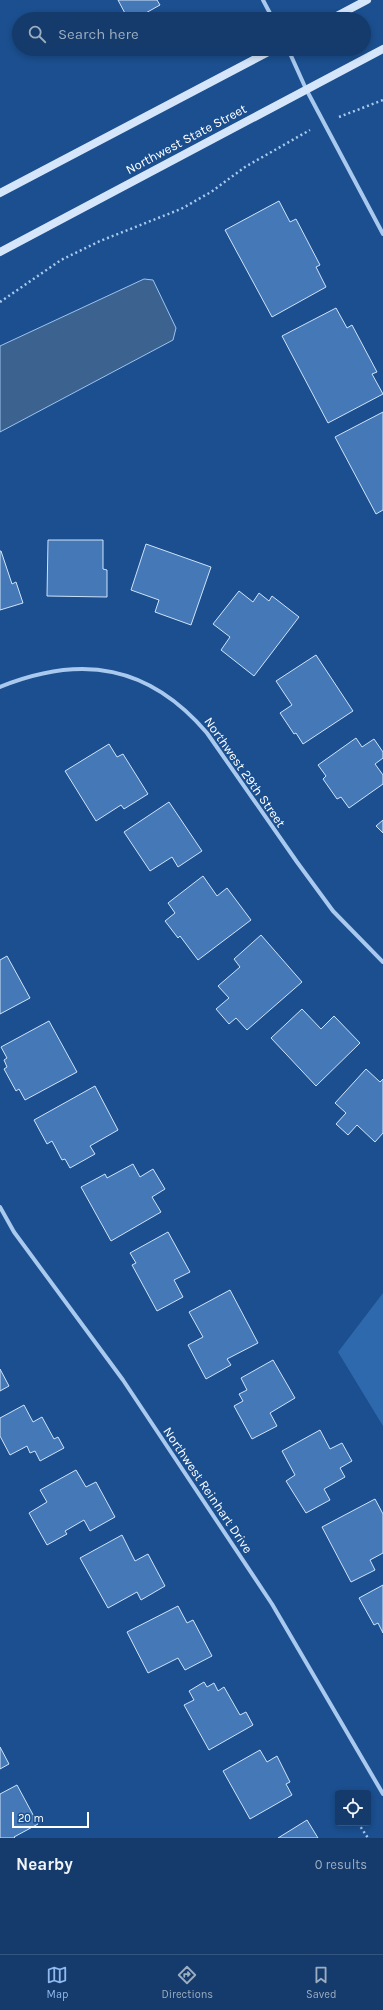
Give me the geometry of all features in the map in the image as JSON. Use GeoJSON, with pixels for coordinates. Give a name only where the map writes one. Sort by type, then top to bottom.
{"type":"FeatureCollection","features":[{"type":"Feature","properties":{"kind":"main road"},"geometry":{"type":"LineString","coordinates":[[344,12],[367,0]]}},
{"type":"Feature","properties":{"kind":"main road","name":"Northwest State Street"},"geometry":{"type":"LineString","coordinates":[[371,55],[383,49]]}},
{"type":"Feature","properties":{"kind":"main road"},"geometry":{"type":"LineString","coordinates":[[0,193],[261,56]]}},
{"type":"Feature","properties":{"kind":"main road","name":"Northwest State Street"},"geometry":{"type":"LineString","coordinates":[[0,252],[370,56]]}},
{"type":"Feature","properties":{"kind":"street"},"geometry":{"type":"LineString","coordinates":[[263,0],[269,12]]}},
{"type":"Feature","properties":{"kind":"street"},"geometry":{"type":"LineString","coordinates":[[291,56],[306,89],[383,234]]}},
{"type":"Feature","properties":{"kind":"street","name":"Northwest 29th Street"},"geometry":{"type":"LineString","coordinates":[[0,687],[35,675],[58,671],[98,669],[127,676],[154,687],[175,701],[191,714],[207,733],[292,856],[333,911],[383,962]]}},
{"type":"Feature","properties":{"kind":"street","name":"Northwest Reinhart Drive"},"geometry":{"type":"LineString","coordinates":[[0,1207],[14,1232],[123,1380],[272,1604],[383,1794]]}},
{"type":"Feature","properties":{"kind":"path"},"geometry":{"type":"LineString","coordinates":[[0,302],[61,260],[100,241],[181,209],[211,192],[245,167],[282,144],[324,123],[383,100]]}},
{"type":"Feature","properties":{"kind":"path"},"geometry":{"type":"LineString","coordinates":[[360,1826],[368,1838]]}},
{"type":"Feature","properties":{"kind":"shaded area"},"geometry":{"type":"Polygon","coordinates":[[[144,279],[153,280],[176,328],[173,340],[0,432],[0,346],[144,279]]]}},
{"type":"Feature","properties":{"kind":"shaded area"},"geometry":{"type":"Polygon","coordinates":[[[383,1293],[383,1426],[338,1352],[383,1293]]]}},
{"type":"Feature","properties":{"kind":"building"},"geometry":{"type":"Polygon","coordinates":[[[118,0],[157,0],[160,5],[148,12],[124,12],[118,0]]]}},
{"type":"Feature","properties":{"kind":"building"},"geometry":{"type":"Polygon","coordinates":[[[279,201],[290,222],[296,219],[320,265],[316,267],[326,287],[272,317],[225,230],[279,201]]]}},
{"type":"Feature","properties":{"kind":"building"},"geometry":{"type":"Polygon","coordinates":[[[336,308],[347,328],[352,325],[377,372],[372,374],[383,394],[328,423],[282,336],[336,308]]]}},
{"type":"Feature","properties":{"kind":"building"},"geometry":{"type":"Polygon","coordinates":[[[383,412],[383,510],[376,514],[335,437],[383,412]]]}},
{"type":"Feature","properties":{"kind":"building"},"geometry":{"type":"Polygon","coordinates":[[[48,540],[103,540],[103,569],[107,570],[107,597],[47,596],[48,540]]]}},
{"type":"Feature","properties":{"kind":"building"},"geometry":{"type":"Polygon","coordinates":[[[146,544],[211,567],[191,625],[155,612],[159,600],[131,590],[146,544]]]}},
{"type":"Feature","properties":{"kind":"building"},"geometry":{"type":"Polygon","coordinates":[[[0,551],[12,584],[16,582],[23,603],[0,610],[0,551]]]}},
{"type":"Feature","properties":{"kind":"building"},"geometry":{"type":"Polygon","coordinates":[[[239,591],[253,602],[259,593],[269,601],[272,596],[299,617],[254,676],[221,650],[230,637],[213,624],[239,591]]]}},
{"type":"Feature","properties":{"kind":"building"},"geometry":{"type":"Polygon","coordinates":[[[316,655],[353,711],[303,744],[296,733],[294,734],[280,713],[292,705],[276,681],[316,655]]]}},
{"type":"Feature","properties":{"kind":"building"},"geometry":{"type":"Polygon","coordinates":[[[356,738],[362,747],[374,739],[383,752],[383,758],[375,764],[383,775],[383,784],[349,808],[341,797],[337,799],[323,779],[326,776],[318,765],[356,738]]]}},
{"type":"Feature","properties":{"kind":"building"},"geometry":{"type":"Polygon","coordinates":[[[109,744],[117,757],[123,754],[148,794],[124,809],[121,805],[96,821],[65,771],[109,744]]]}},
{"type":"Feature","properties":{"kind":"building"},"geometry":{"type":"Polygon","coordinates":[[[169,802],[202,851],[178,867],[172,857],[150,871],[124,832],[169,802]]]}},
{"type":"Feature","properties":{"kind":"building"},"geometry":{"type":"Polygon","coordinates":[[[383,820],[383,833],[376,826],[383,820]]]}},
{"type":"Feature","properties":{"kind":"building"},"geometry":{"type":"Polygon","coordinates":[[[203,876],[217,896],[227,888],[251,920],[198,960],[180,936],[178,938],[165,921],[175,913],[168,903],[203,876]]]}},
{"type":"Feature","properties":{"kind":"building"},"geometry":{"type":"Polygon","coordinates":[[[261,935],[302,982],[247,1030],[236,1018],[229,1024],[216,1009],[229,998],[218,986],[240,967],[234,959],[261,935]]]}},
{"type":"Feature","properties":{"kind":"building"},"geometry":{"type":"Polygon","coordinates":[[[7,956],[30,998],[0,1014],[0,960],[7,956]]]}},
{"type":"Feature","properties":{"kind":"building"},"geometry":{"type":"Polygon","coordinates":[[[302,1009],[321,1029],[334,1016],[360,1043],[316,1086],[271,1038],[302,1009]]]}},
{"type":"Feature","properties":{"kind":"building"},"geometry":{"type":"Polygon","coordinates":[[[49,1021],[77,1072],[25,1100],[19,1089],[16,1091],[4,1069],[7,1067],[4,1060],[7,1058],[1,1047],[49,1021]]]}},
{"type":"Feature","properties":{"kind":"building"},"geometry":{"type":"Polygon","coordinates":[[[366,1069],[380,1082],[383,1079],[383,1133],[375,1142],[357,1125],[348,1135],[336,1124],[346,1113],[335,1103],[366,1069]]]}},
{"type":"Feature","properties":{"kind":"building"},"geometry":{"type":"Polygon","coordinates":[[[95,1086],[118,1130],[90,1146],[95,1154],[70,1168],[65,1159],[62,1160],[52,1141],[47,1144],[34,1120],[95,1086]]]}},
{"type":"Feature","properties":{"kind":"building"},"geometry":{"type":"Polygon","coordinates":[[[133,1164],[140,1177],[153,1169],[165,1189],[152,1197],[161,1212],[111,1241],[81,1187],[105,1174],[107,1178],[133,1164]]]}},
{"type":"Feature","properties":{"kind":"building"},"geometry":{"type":"Polygon","coordinates":[[[168,1232],[190,1272],[174,1280],[183,1297],[157,1311],[132,1265],[136,1263],[130,1253],[168,1232]]]}},
{"type":"Feature","properties":{"kind":"building"},"geometry":{"type":"Polygon","coordinates":[[[230,1290],[258,1343],[227,1359],[231,1365],[206,1379],[188,1345],[203,1337],[189,1312],[230,1290]]]}},
{"type":"Feature","properties":{"kind":"building"},"geometry":{"type":"Polygon","coordinates":[[[273,1360],[295,1398],[270,1413],[277,1426],[252,1439],[234,1406],[243,1401],[239,1394],[247,1390],[241,1378],[273,1360]]]}},
{"type":"Feature","properties":{"kind":"building"},"geometry":{"type":"Polygon","coordinates":[[[0,1369],[9,1386],[0,1391],[0,1369]]]}},
{"type":"Feature","properties":{"kind":"building"},"geometry":{"type":"Polygon","coordinates":[[[24,1405],[33,1422],[42,1417],[54,1439],[58,1437],[64,1448],[40,1461],[35,1451],[30,1453],[27,1446],[10,1455],[0,1436],[0,1418],[24,1405]]]}},
{"type":"Feature","properties":{"kind":"building"},"geometry":{"type":"Polygon","coordinates":[[[320,1430],[330,1449],[342,1443],[352,1461],[340,1468],[345,1477],[324,1489],[330,1500],[306,1513],[286,1481],[295,1475],[282,1451],[320,1430]]]}},
{"type":"Feature","properties":{"kind":"building"},"geometry":{"type":"Polygon","coordinates":[[[76,1470],[86,1487],[96,1482],[115,1517],[90,1531],[84,1520],[65,1531],[67,1534],[47,1545],[29,1513],[47,1502],[40,1490],[76,1470]]]}},
{"type":"Feature","properties":{"kind":"building"},"geometry":{"type":"Polygon","coordinates":[[[375,1499],[383,1514],[383,1553],[370,1560],[375,1570],[351,1582],[322,1527],[375,1499]]]}},
{"type":"Feature","properties":{"kind":"building"},"geometry":{"type":"Polygon","coordinates":[[[122,1535],[135,1561],[148,1554],[165,1586],[141,1600],[137,1592],[108,1608],[80,1558],[122,1535]]]}},
{"type":"Feature","properties":{"kind":"building"},"geometry":{"type":"Polygon","coordinates":[[[383,1585],[383,1633],[378,1623],[374,1625],[359,1598],[383,1585]]]}},
{"type":"Feature","properties":{"kind":"building"},"geometry":{"type":"Polygon","coordinates":[[[178,1606],[187,1623],[193,1620],[212,1656],[185,1670],[178,1658],[148,1673],[127,1632],[178,1606]]]}},
{"type":"Feature","properties":{"kind":"building"},"geometry":{"type":"Polygon","coordinates":[[[204,1682],[207,1687],[214,1683],[218,1691],[224,1687],[240,1715],[246,1712],[253,1725],[209,1750],[184,1705],[194,1700],[189,1691],[204,1682]]]}},
{"type":"Feature","properties":{"kind":"building"},"geometry":{"type":"Polygon","coordinates":[[[0,1747],[9,1764],[0,1769],[0,1747]]]}},
{"type":"Feature","properties":{"kind":"building"},"geometry":{"type":"Polygon","coordinates":[[[260,1750],[267,1762],[277,1756],[290,1782],[286,1784],[292,1795],[250,1819],[223,1771],[260,1750]]]}},
{"type":"Feature","properties":{"kind":"building"},"geometry":{"type":"Polygon","coordinates":[[[17,1785],[38,1824],[14,1837],[15,1838],[0,1838],[0,1794],[17,1785]]]}},
{"type":"Feature","properties":{"kind":"building"},"geometry":{"type":"Polygon","coordinates":[[[307,1820],[318,1838],[278,1838],[307,1820]]]}}]}
